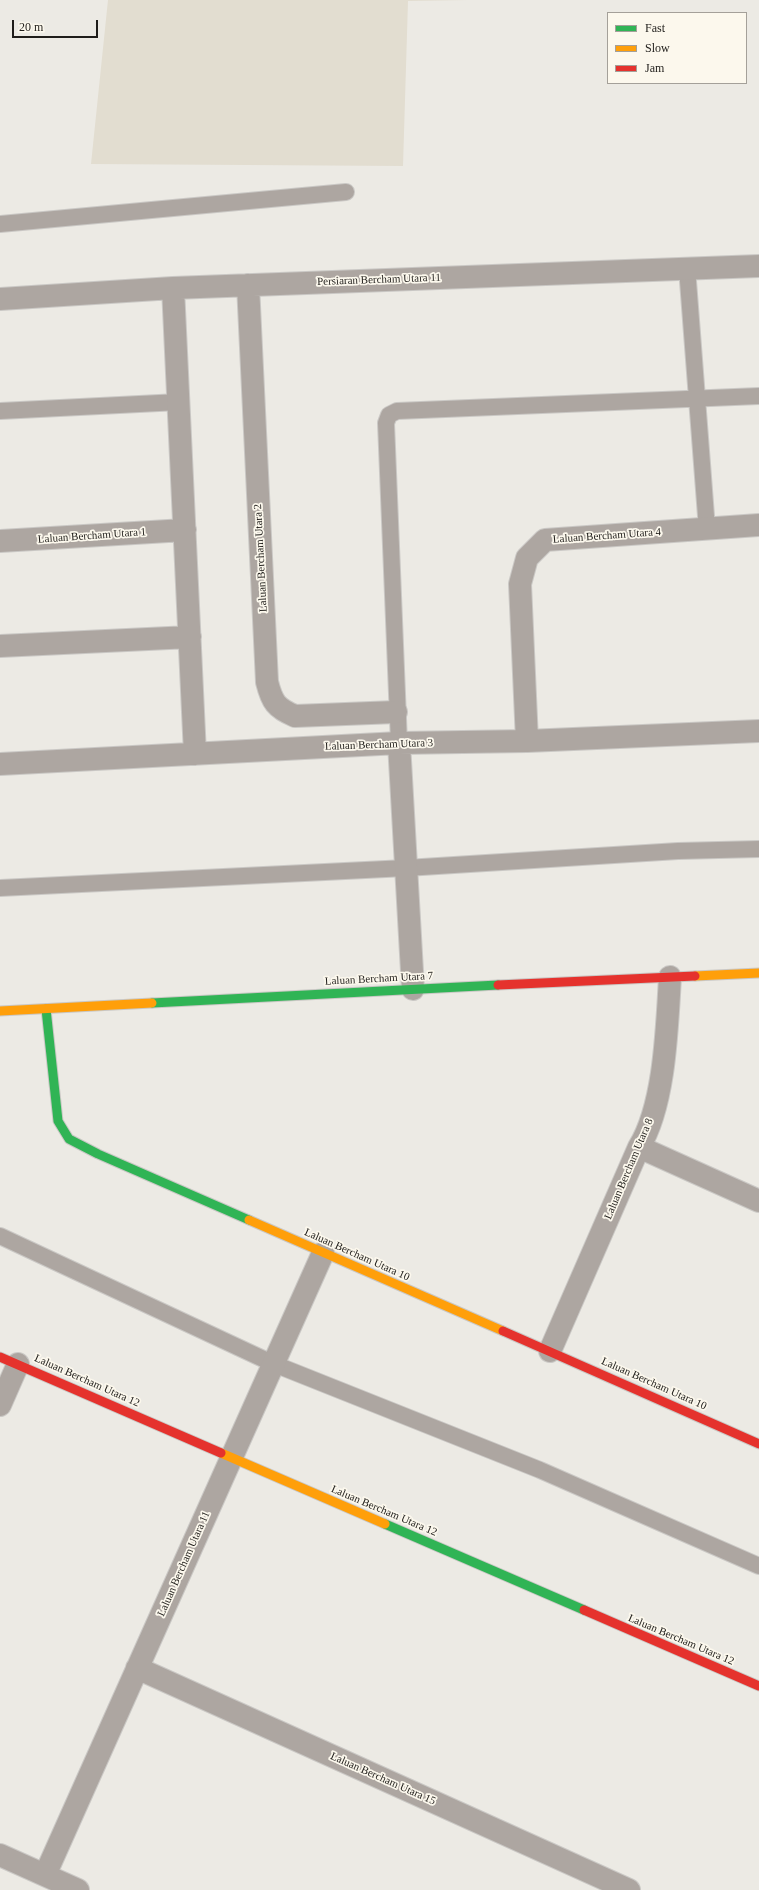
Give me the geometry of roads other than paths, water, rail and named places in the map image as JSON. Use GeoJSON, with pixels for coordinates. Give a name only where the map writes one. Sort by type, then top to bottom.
{"type":"FeatureCollection","features":[{"type":"Feature","properties":{"kind":"street","name":"Persiaran Bercham Utara 11"},"geometry":{"type":"LineString","coordinates":[[0,298],[173,288],[759,266]]}},
{"type":"Feature","properties":{"kind":"street","name":"Laluan Bercham Utara 2"},"geometry":{"type":"LineString","coordinates":[[248,285],[266,682],[271,699],[281,710],[295,716],[396,712]]}},
{"type":"Feature","properties":{"kind":"street"},"geometry":{"type":"LineString","coordinates":[[173,288],[195,754]]}},
{"type":"Feature","properties":{"kind":"street","name":"Laluan Bercham Utara 4"},"geometry":{"type":"LineString","coordinates":[[527,741],[520,584],[527,558],[545,540],[759,525]]}},
{"type":"Feature","properties":{"kind":"street","name":"Laluan Bercham Utara 1"},"geometry":{"type":"LineString","coordinates":[[0,542],[185,530]]}},
{"type":"Feature","properties":{"kind":"street"},"geometry":{"type":"LineString","coordinates":[[0,646],[190,637]]}},
{"type":"Feature","properties":{"kind":"street","name":"Laluan Bercham Utara 3"},"geometry":{"type":"LineString","coordinates":[[0,764],[399,743],[527,741],[759,731]]}},
{"type":"Feature","properties":{"kind":"street"},"geometry":{"type":"LineString","coordinates":[[399,743],[413,989]]}},
{"type":"Feature","properties":{"kind":"street","name":"Laluan Bercham Utara 7"},"geometry":{"type":"LineString","coordinates":[[0,1011],[413,989],[759,973]]}},
{"type":"Feature","properties":{"kind":"street","name":"Laluan Bercham Utara 8"},"geometry":{"type":"LineString","coordinates":[[550,1351],[639,1147],[645,1138],[660,1080],[667,1038],[670,978]]}},
{"type":"Feature","properties":{"kind":"street","name":"Laluan Bercham Utara 10"},"geometry":{"type":"LineString","coordinates":[[46,1009],[58,1120],[70,1139],[98,1154],[759,1444]]}},
{"type":"Feature","properties":{"kind":"street"},"geometry":{"type":"LineString","coordinates":[[639,1147],[759,1200]]}},
{"type":"Feature","properties":{"kind":"street","name":"Laluan Bercham Utara 11"},"geometry":{"type":"LineString","coordinates":[[45,1875],[323,1253]]}},
{"type":"Feature","properties":{"kind":"street"},"geometry":{"type":"LineString","coordinates":[[0,1405],[9,1360]]}},
{"type":"Feature","properties":{"kind":"street","name":"Laluan Bercham Utara 12"},"geometry":{"type":"LineString","coordinates":[[9,1360],[759,1686]]}},
{"type":"Feature","properties":{"kind":"street","name":"Laluan Bercham Utara 15"},"geometry":{"type":"LineString","coordinates":[[137,1668],[629,1890]]}},
{"type":"Feature","properties":{"kind":"street"},"geometry":{"type":"LineString","coordinates":[[0,1855],[78,1890]]}},
{"type":"Feature","properties":{"kind":"lane"},"geometry":{"type":"LineString","coordinates":[[0,224],[346,192]]}},
{"type":"Feature","properties":{"kind":"lane"},"geometry":{"type":"LineString","coordinates":[[688,268],[707,529]]}},
{"type":"Feature","properties":{"kind":"lane"},"geometry":{"type":"LineString","coordinates":[[399,743],[396,712],[386,423],[389,414],[397,411],[759,396]]}},
{"type":"Feature","properties":{"kind":"lane"},"geometry":{"type":"LineString","coordinates":[[0,412],[178,402]]}},
{"type":"Feature","properties":{"kind":"lane"},"geometry":{"type":"LineString","coordinates":[[0,888],[406,868],[678,851],[759,849]]}},
{"type":"Feature","properties":{"kind":"lane"},"geometry":{"type":"LineString","coordinates":[[0,1236],[274,1364],[540,1470],[759,1566]]}}]}
